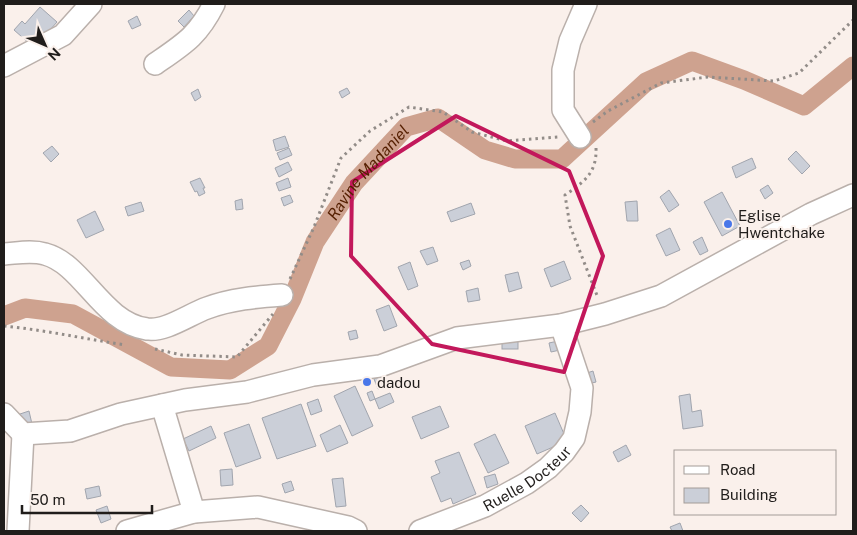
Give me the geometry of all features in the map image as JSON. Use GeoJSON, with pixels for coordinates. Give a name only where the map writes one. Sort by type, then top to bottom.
{"type":"FeatureCollection","features":[{"type":"Feature","properties":{"kind":"street"},"geometry":{"type":"LineString","coordinates":[[4,66],[62,36],[91,4]]}},
{"type":"Feature","properties":{"kind":"street"},"geometry":{"type":"LineString","coordinates":[[155,64],[186,43],[204,23],[214,4]]}},
{"type":"Feature","properties":{"kind":"street"},"geometry":{"type":"LineString","coordinates":[[586,4],[570,41],[563,70],[563,110],[587,139]]}},
{"type":"Feature","properties":{"kind":"street"},"geometry":{"type":"LineString","coordinates":[[23,434],[70,431],[121,414],[185,400],[247,392],[313,375],[380,366],[457,338],[561,325],[606,314],[661,296],[811,214],[853,195]]}},
{"type":"Feature","properties":{"kind":"street"},"geometry":{"type":"LineString","coordinates":[[4,254],[34,252],[48,254],[67,266],[96,297],[120,318],[131,326],[149,330],[162,328],[208,307],[243,298],[282,295]]}},
{"type":"Feature","properties":{"kind":"street","name":"Ruelle Docteur"},"geometry":{"type":"LineString","coordinates":[[420,531],[485,506],[527,482],[548,468],[564,452],[574,438],[580,412],[582,388],[561,325]]}},
{"type":"Feature","properties":{"kind":"street"},"geometry":{"type":"LineString","coordinates":[[162,405],[194,512]]}},
{"type":"Feature","properties":{"kind":"street"},"geometry":{"type":"LineString","coordinates":[[4,414],[23,434],[18,531]]}},
{"type":"Feature","properties":{"kind":"street"},"geometry":{"type":"LineString","coordinates":[[127,531],[194,512],[258,507],[348,527],[356,531]]}},
{"type":"Feature","properties":{"kind":"path"},"geometry":{"type":"LineString","coordinates":[[587,139],[591,124],[608,111],[661,83],[708,77],[774,81],[799,73],[853,20]]}},
{"type":"Feature","properties":{"kind":"path"},"geometry":{"type":"LineString","coordinates":[[154,349],[182,355],[237,357],[272,315],[314,226],[341,158],[370,131],[409,107],[443,112],[472,132],[507,141],[547,136],[587,139],[596,150],[595,166],[584,182],[565,195],[570,226],[606,314]]}},
{"type":"Feature","properties":{"kind":"path"},"geometry":{"type":"LineString","coordinates":[[4,326],[40,329],[83,339],[127,345]]}},
{"type":"Feature","properties":{"kind":"highlighted area"},"geometry":{"type":"Polygon","coordinates":[[[456,116],[569,171],[603,256],[564,372],[432,344],[351,256],[352,182],[456,116]]]}},
{"type":"Feature","properties":{"kind":"building"},"geometry":{"type":"Polygon","coordinates":[[[40,7],[57,22],[42,39],[38,35],[30,44],[14,30],[22,21],[25,24],[40,7]]]}},
{"type":"Feature","properties":{"kind":"building"},"geometry":{"type":"Polygon","coordinates":[[[189,10],[194,16],[184,27],[178,21],[189,10]]]}},
{"type":"Feature","properties":{"kind":"building"},"geometry":{"type":"Polygon","coordinates":[[[137,16],[141,25],[132,29],[128,21],[137,16]]]}},
{"type":"Feature","properties":{"kind":"building"},"geometry":{"type":"Polygon","coordinates":[[[347,88],[350,93],[342,98],[339,92],[347,88]]]}},
{"type":"Feature","properties":{"kind":"building"},"geometry":{"type":"Polygon","coordinates":[[[198,89],[201,97],[195,101],[191,93],[198,89]]]}},
{"type":"Feature","properties":{"kind":"building"},"geometry":{"type":"Polygon","coordinates":[[[285,136],[289,147],[276,151],[273,140],[285,136]]]}},
{"type":"Feature","properties":{"kind":"building"},"geometry":{"type":"Polygon","coordinates":[[[52,146],[59,154],[51,162],[43,153],[52,146]]]}},
{"type":"Feature","properties":{"kind":"building"},"geometry":{"type":"Polygon","coordinates":[[[289,148],[292,155],[280,160],[277,153],[289,148]]]}},
{"type":"Feature","properties":{"kind":"building"},"geometry":{"type":"Polygon","coordinates":[[[796,151],[810,166],[802,174],[788,159],[796,151]]]}},
{"type":"Feature","properties":{"kind":"building"},"geometry":{"type":"Polygon","coordinates":[[[752,158],[756,168],[736,178],[732,167],[752,158]]]}},
{"type":"Feature","properties":{"kind":"building"},"geometry":{"type":"Polygon","coordinates":[[[288,162],[292,170],[279,177],[275,168],[288,162]]]}},
{"type":"Feature","properties":{"kind":"building"},"geometry":{"type":"Polygon","coordinates":[[[200,178],[205,188],[203,188],[205,193],[199,196],[190,182],[200,178]]]}},
{"type":"Feature","properties":{"kind":"building"},"geometry":{"type":"Polygon","coordinates":[[[288,178],[291,187],[279,191],[276,183],[288,178]]]}},
{"type":"Feature","properties":{"kind":"building"},"geometry":{"type":"Polygon","coordinates":[[[768,185],[773,193],[765,199],[760,190],[768,185]]]}},
{"type":"Feature","properties":{"kind":"building"},"geometry":{"type":"Polygon","coordinates":[[[669,190],[679,205],[669,212],[660,197],[669,190]]]}},
{"type":"Feature","properties":{"kind":"building"},"geometry":{"type":"Polygon","coordinates":[[[722,192],[740,226],[722,236],[704,202],[722,192]]]}},
{"type":"Feature","properties":{"kind":"building"},"geometry":{"type":"Polygon","coordinates":[[[290,195],[293,202],[284,206],[281,198],[290,195]]]}},
{"type":"Feature","properties":{"kind":"building"},"geometry":{"type":"Polygon","coordinates":[[[242,199],[243,209],[236,210],[235,201],[242,199]]]}},
{"type":"Feature","properties":{"kind":"building"},"geometry":{"type":"Polygon","coordinates":[[[637,201],[638,221],[627,221],[625,202],[637,201]]]}},
{"type":"Feature","properties":{"kind":"building"},"geometry":{"type":"Polygon","coordinates":[[[141,202],[144,211],[128,216],[125,207],[141,202]]]}},
{"type":"Feature","properties":{"kind":"building"},"geometry":{"type":"Polygon","coordinates":[[[471,203],[475,214],[451,222],[447,212],[471,203]]]}},
{"type":"Feature","properties":{"kind":"building"},"geometry":{"type":"Polygon","coordinates":[[[95,211],[104,230],[86,238],[77,220],[95,211]]]}},
{"type":"Feature","properties":{"kind":"building"},"geometry":{"type":"Polygon","coordinates":[[[670,228],[680,250],[666,256],[656,235],[670,228]]]}},
{"type":"Feature","properties":{"kind":"building"},"geometry":{"type":"Polygon","coordinates":[[[702,237],[708,251],[700,255],[693,242],[702,237]]]}},
{"type":"Feature","properties":{"kind":"building"},"geometry":{"type":"Polygon","coordinates":[[[433,247],[438,261],[427,265],[420,251],[433,247]]]}},
{"type":"Feature","properties":{"kind":"building"},"geometry":{"type":"Polygon","coordinates":[[[469,260],[471,266],[463,270],[460,263],[469,260]]]}},
{"type":"Feature","properties":{"kind":"building"},"geometry":{"type":"Polygon","coordinates":[[[564,261],[571,279],[551,287],[544,269],[564,261]]]}},
{"type":"Feature","properties":{"kind":"building"},"geometry":{"type":"Polygon","coordinates":[[[410,262],[418,286],[408,290],[398,267],[410,262]]]}},
{"type":"Feature","properties":{"kind":"building"},"geometry":{"type":"Polygon","coordinates":[[[518,272],[522,288],[509,292],[505,275],[518,272]]]}},
{"type":"Feature","properties":{"kind":"building"},"geometry":{"type":"Polygon","coordinates":[[[478,288],[480,300],[468,302],[466,291],[478,288]]]}},
{"type":"Feature","properties":{"kind":"building"},"geometry":{"type":"Polygon","coordinates":[[[389,305],[397,326],[384,331],[376,310],[389,305]]]}},
{"type":"Feature","properties":{"kind":"building"},"geometry":{"type":"Polygon","coordinates":[[[356,330],[358,338],[350,340],[348,332],[356,330]]]}},
{"type":"Feature","properties":{"kind":"building"},"geometry":{"type":"Polygon","coordinates":[[[502,339],[518,339],[518,349],[502,349],[502,339]]]}},
{"type":"Feature","properties":{"kind":"building"},"geometry":{"type":"Polygon","coordinates":[[[558,341],[560,350],[551,352],[549,343],[558,341]]]}},
{"type":"Feature","properties":{"kind":"building"},"geometry":{"type":"Polygon","coordinates":[[[593,371],[596,382],[588,384],[584,374],[593,371]]]}},
{"type":"Feature","properties":{"kind":"building"},"geometry":{"type":"Polygon","coordinates":[[[384,374],[388,384],[378,389],[374,379],[384,374]]]}},
{"type":"Feature","properties":{"kind":"building"},"geometry":{"type":"Polygon","coordinates":[[[355,386],[373,426],[352,436],[334,396],[355,386]]]}},
{"type":"Feature","properties":{"kind":"building"},"geometry":{"type":"Polygon","coordinates":[[[372,391],[375,399],[370,401],[367,393],[372,391]]]}},
{"type":"Feature","properties":{"kind":"building"},"geometry":{"type":"Polygon","coordinates":[[[390,393],[394,402],[379,409],[375,399],[390,393]]]}},
{"type":"Feature","properties":{"kind":"building"},"geometry":{"type":"Polygon","coordinates":[[[690,394],[692,412],[701,410],[703,426],[683,429],[679,396],[690,394]]]}},
{"type":"Feature","properties":{"kind":"building"},"geometry":{"type":"Polygon","coordinates":[[[318,399],[322,411],[311,415],[307,403],[318,399]]]}},
{"type":"Feature","properties":{"kind":"building"},"geometry":{"type":"Polygon","coordinates":[[[301,404],[316,446],[277,459],[262,418],[301,404]]]}},
{"type":"Feature","properties":{"kind":"building"},"geometry":{"type":"Polygon","coordinates":[[[440,406],[449,427],[421,439],[412,417],[440,406]]]}},
{"type":"Feature","properties":{"kind":"building"},"geometry":{"type":"Polygon","coordinates":[[[29,411],[32,424],[24,427],[20,414],[29,411]]]}},
{"type":"Feature","properties":{"kind":"building"},"geometry":{"type":"Polygon","coordinates":[[[555,413],[567,441],[537,454],[525,426],[555,413]]]}},
{"type":"Feature","properties":{"kind":"building"},"geometry":{"type":"Polygon","coordinates":[[[249,424],[261,458],[236,467],[224,433],[249,424]]]}},
{"type":"Feature","properties":{"kind":"building"},"geometry":{"type":"Polygon","coordinates":[[[340,425],[348,443],[327,452],[320,435],[340,425]]]}},
{"type":"Feature","properties":{"kind":"building"},"geometry":{"type":"Polygon","coordinates":[[[211,426],[216,438],[189,451],[183,439],[211,426]]]}},
{"type":"Feature","properties":{"kind":"building"},"geometry":{"type":"Polygon","coordinates":[[[495,434],[509,463],[488,473],[474,444],[495,434]]]}},
{"type":"Feature","properties":{"kind":"building"},"geometry":{"type":"Polygon","coordinates":[[[626,445],[631,455],[618,462],[613,452],[626,445]]]}},
{"type":"Feature","properties":{"kind":"building"},"geometry":{"type":"Polygon","coordinates":[[[459,452],[476,494],[453,504],[451,498],[441,502],[431,477],[440,473],[435,461],[459,452]]]}},
{"type":"Feature","properties":{"kind":"building"},"geometry":{"type":"Polygon","coordinates":[[[232,469],[233,485],[221,486],[220,470],[232,469]]]}},
{"type":"Feature","properties":{"kind":"building"},"geometry":{"type":"Polygon","coordinates":[[[495,474],[498,484],[487,488],[484,477],[495,474]]]}},
{"type":"Feature","properties":{"kind":"building"},"geometry":{"type":"Polygon","coordinates":[[[343,478],[346,506],[336,507],[332,479],[343,478]]]}},
{"type":"Feature","properties":{"kind":"building"},"geometry":{"type":"Polygon","coordinates":[[[291,481],[294,490],[285,493],[282,484],[291,481]]]}},
{"type":"Feature","properties":{"kind":"building"},"geometry":{"type":"Polygon","coordinates":[[[99,486],[101,496],[87,499],[85,489],[99,486]]]}},
{"type":"Feature","properties":{"kind":"building"},"geometry":{"type":"Polygon","coordinates":[[[581,505],[589,513],[581,522],[572,513],[581,505]]]}},
{"type":"Feature","properties":{"kind":"building"},"geometry":{"type":"Polygon","coordinates":[[[107,506],[111,519],[101,523],[96,510],[107,506]]]}},
{"type":"Feature","properties":{"kind":"building"},"geometry":{"type":"Polygon","coordinates":[[[680,523],[683,531],[672,531],[670,527],[680,523]]]}},
{"type":"Feature","properties":{"kind":"waterway","name":"Ravine Madaniel"},"geometry":{"type":"LineString","coordinates":[[4,316],[25,308],[73,314],[171,367],[230,370],[268,346],[292,299],[315,242],[354,183],[406,127],[438,118],[485,150],[515,159],[562,159],[646,82],[692,61],[744,80],[804,106],[853,66]]}},
{"type":"Feature","properties":{"kind":"place","name":"Eglise Hwentchake"},"geometry":{"type":"Point","coordinates":[728,224]}},
{"type":"Feature","properties":{"kind":"place","name":"dadou"},"geometry":{"type":"Point","coordinates":[367,382]}}]}
